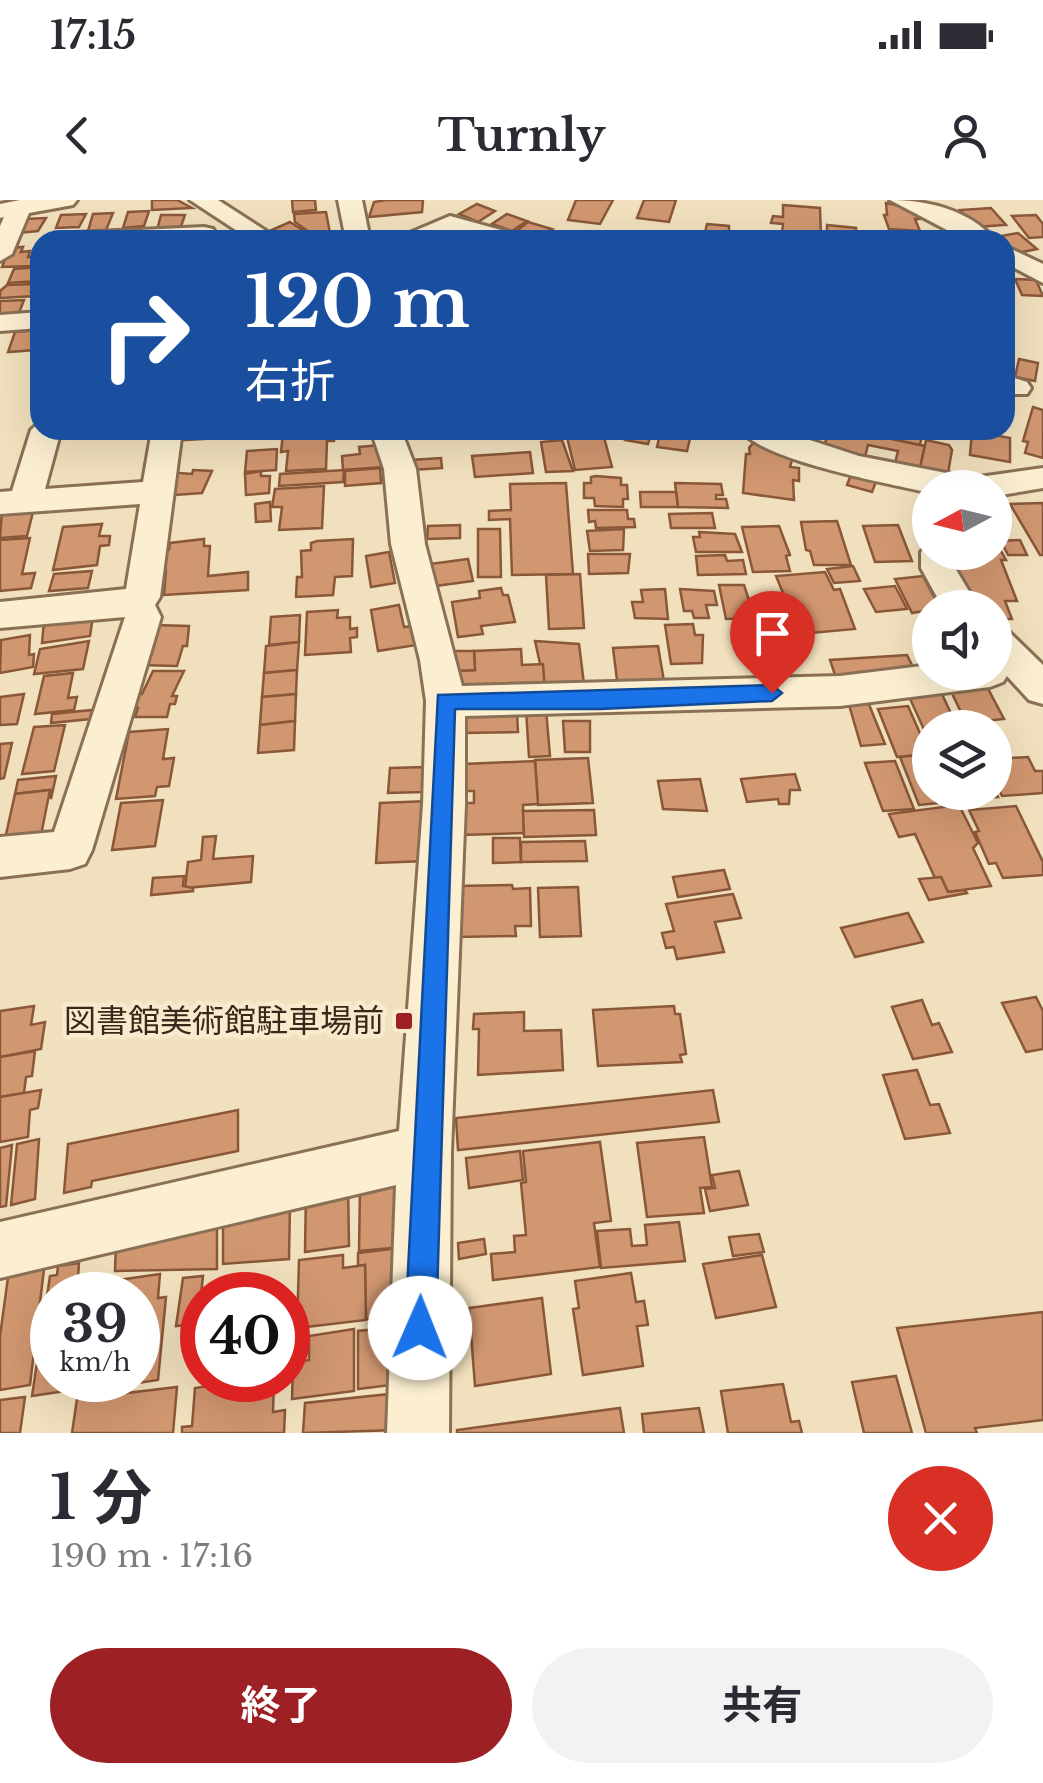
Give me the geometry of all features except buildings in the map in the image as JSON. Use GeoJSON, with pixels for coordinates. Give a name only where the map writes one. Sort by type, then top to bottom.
{"type":"FeatureCollection","features":[{"type":"Feature","properties":{"kind":"street"},"geometry":{"type":"LineString","coordinates":[[30,244],[2,248],[10,209],[65,200]]}},
{"type":"Feature","properties":{"kind":"street"},"geometry":{"type":"LineString","coordinates":[[350,200],[356,230]]}},
{"type":"Feature","properties":{"kind":"street"},"geometry":{"type":"LineString","coordinates":[[912,201],[965,230]]}},
{"type":"Feature","properties":{"kind":"street"},"geometry":{"type":"LineString","coordinates":[[204,230],[212,206],[252,230]]}},
{"type":"Feature","properties":{"kind":"street"},"geometry":{"type":"LineString","coordinates":[[435,230],[450,223],[475,230]]}},
{"type":"Feature","properties":{"kind":"street"},"geometry":{"type":"LineString","coordinates":[[1015,259],[1043,275]]}},
{"type":"Feature","properties":{"kind":"street"},"geometry":{"type":"LineString","coordinates":[[0,323],[30,321]]}},
{"type":"Feature","properties":{"kind":"street"},"geometry":{"type":"LineString","coordinates":[[41,440],[13,502],[156,492]]}},
{"type":"Feature","properties":{"kind":"street"},"geometry":{"type":"LineString","coordinates":[[0,615],[135,602],[142,597],[165,440]]}},
{"type":"Feature","properties":{"kind":"street"},"geometry":{"type":"LineString","coordinates":[[390,440],[400,470],[408,544],[439,660],[445,701],[444,805],[424,1152],[418,1433]]}},
{"type":"Feature","properties":{"kind":"street"},"geometry":{"type":"LineString","coordinates":[[783,440],[830,457],[912,477]]}},
{"type":"Feature","properties":{"kind":"street"},"geometry":{"type":"LineString","coordinates":[[1012,481],[1043,478]]}},
{"type":"Feature","properties":{"kind":"street"},"geometry":{"type":"LineString","coordinates":[[0,857],[70,850],[143,617],[135,602]]}},
{"type":"Feature","properties":{"kind":"street"},"geometry":{"type":"LineString","coordinates":[[445,701],[600,700],[840,690],[1013,675]]}},
{"type":"Feature","properties":{"kind":"street"},"geometry":{"type":"LineString","coordinates":[[0,1250],[424,1152]]}},
{"type":"Feature","properties":{"kind":"place","name":"図書館美術館駐車場前"},"geometry":{"type":"Point","coordinates":[404,1021]}},
{"type":"Feature","properties":{"kind":"route"},"geometry":{"type":"LineString","coordinates":[[420,1328],[424,1152],[444,805],[445,701],[772,693]]}}]}
